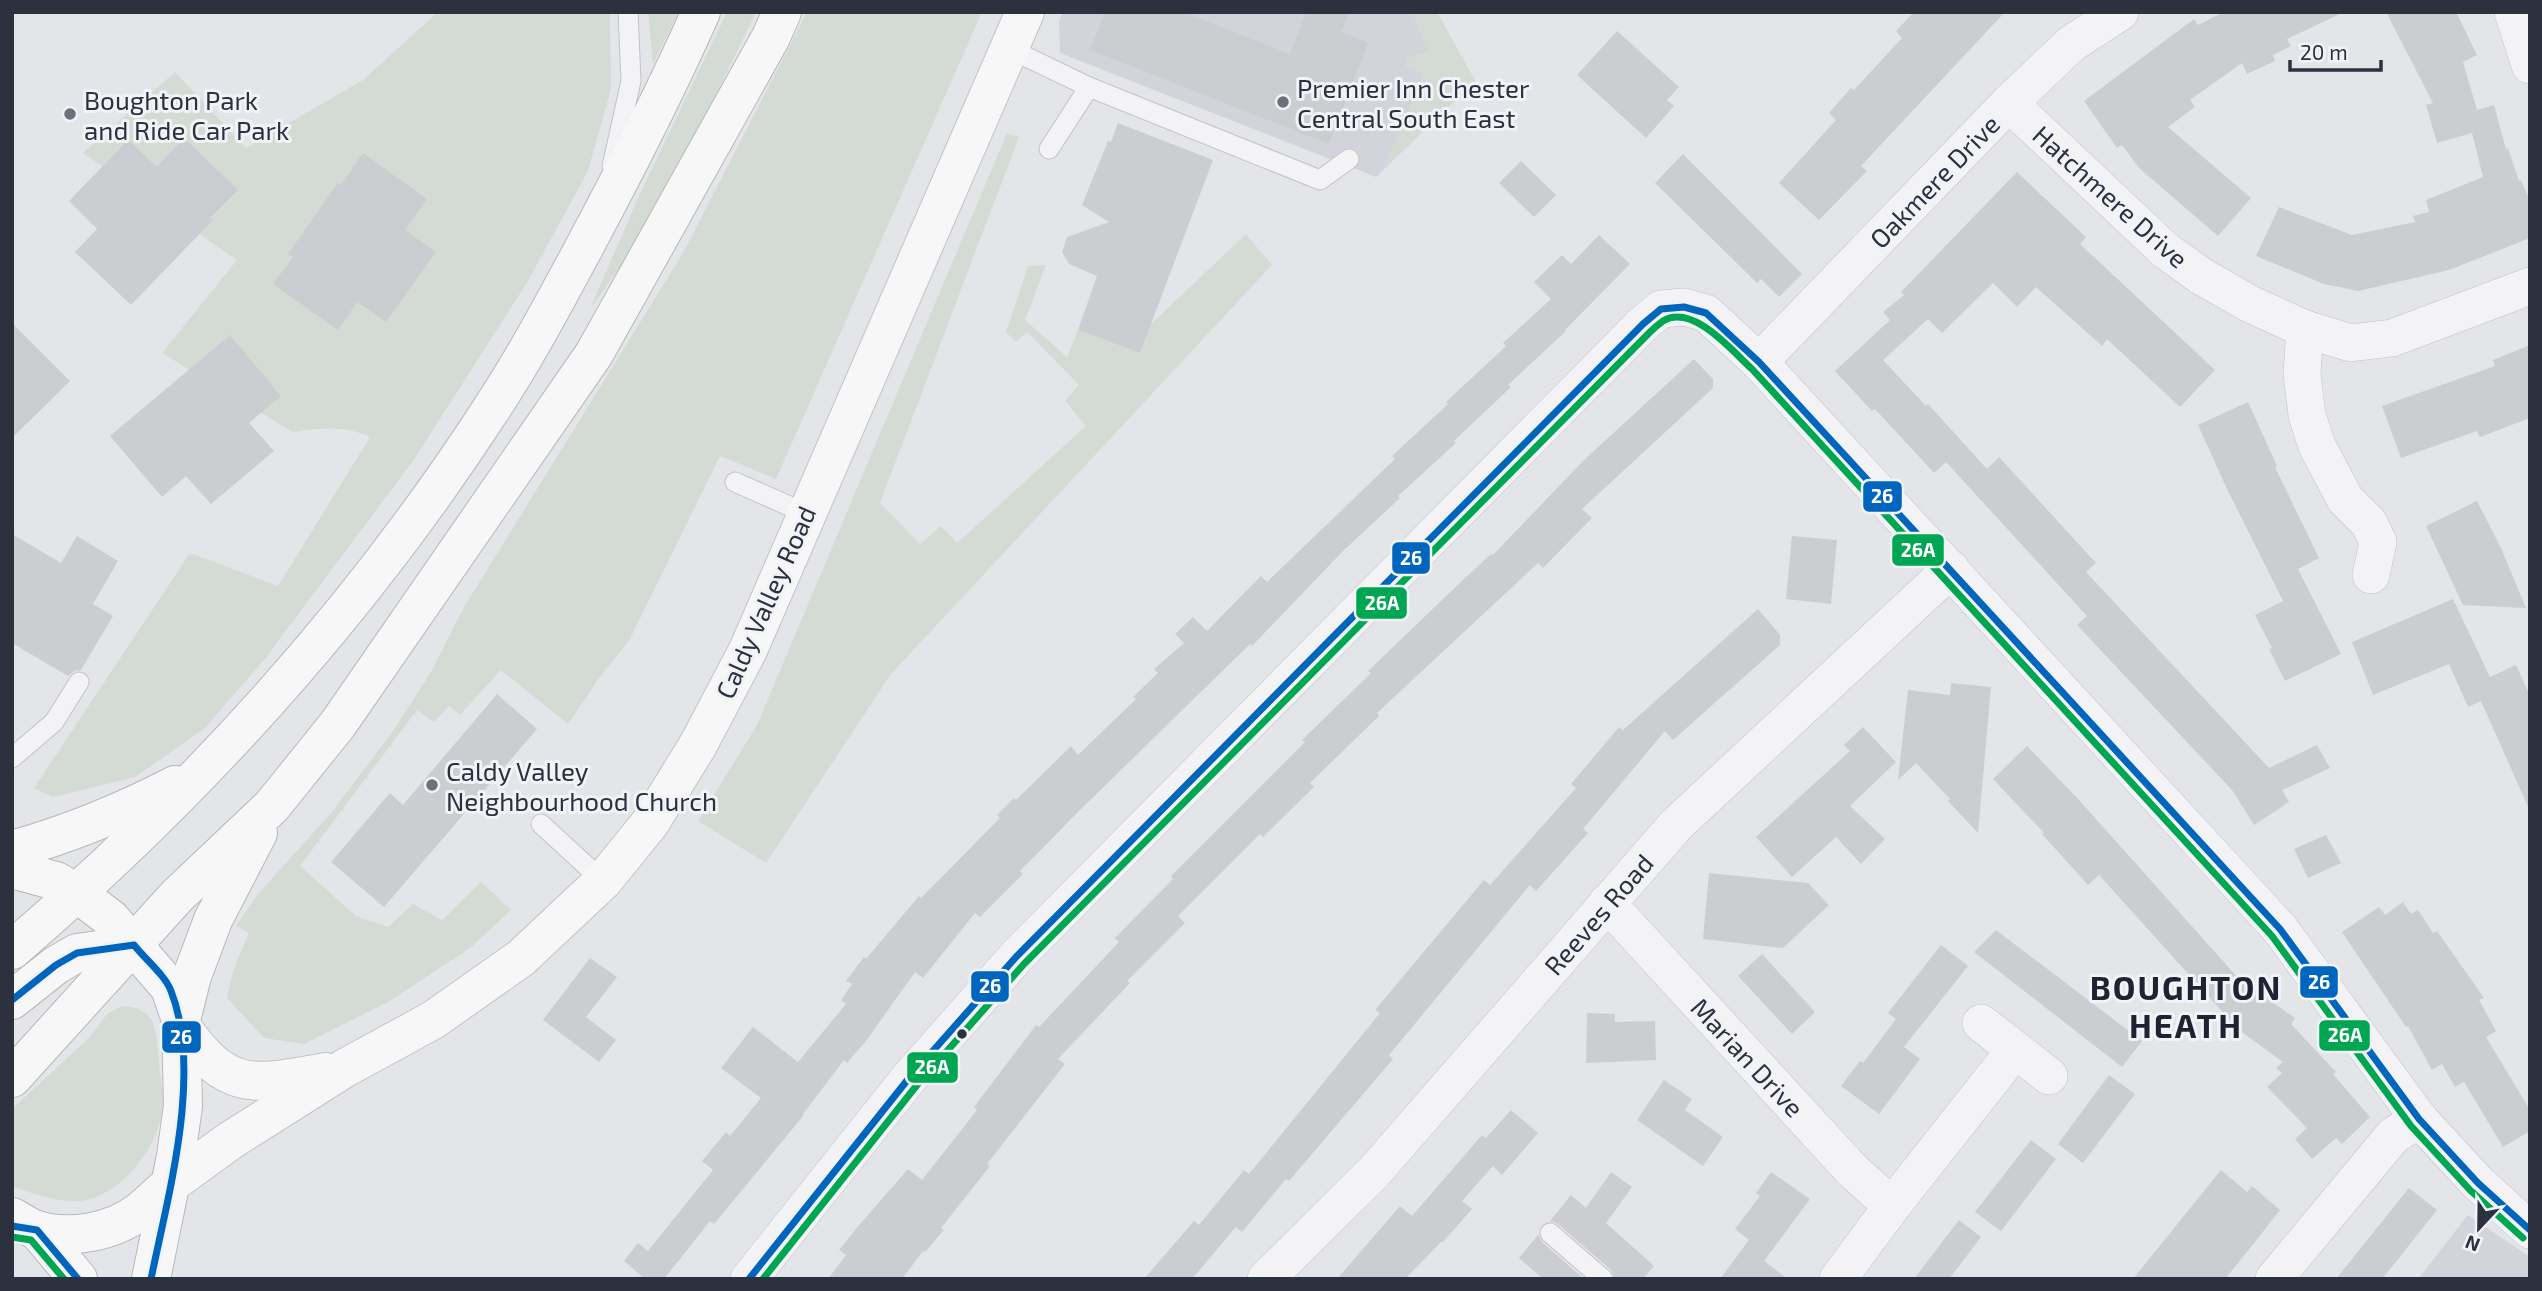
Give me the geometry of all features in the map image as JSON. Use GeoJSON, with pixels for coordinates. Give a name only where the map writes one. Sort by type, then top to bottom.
{"type":"FeatureCollection","features":[{"type":"Feature","properties":{"kind":"main road"},"geometry":{"type":"LineString","coordinates":[[12,950],[27,919],[77,894],[199,773],[293,674],[347,610],[417,515],[489,413],[542,325],[662,100],[701,12]]}},
{"type":"Feature","properties":{"kind":"main road"},"geometry":{"type":"LineString","coordinates":[[12,1078],[177,897],[272,806],[345,714],[594,354],[685,194],[782,12]]}},
{"type":"Feature","properties":{"kind":"main road","name":"Caldy Valley Road"},"geometry":{"type":"LineString","coordinates":[[23,1225],[74,1234],[118,1225],[231,1140],[345,1068],[433,1020],[521,958],[603,881],[650,823],[698,745],[748,650],[805,513],[1025,12]]}},
{"type":"Feature","properties":{"kind":"main road"},"geometry":{"type":"LineString","coordinates":[[12,850],[54,838],[121,811],[199,773]]}},
{"type":"Feature","properties":{"kind":"main road"},"geometry":{"type":"LineString","coordinates":[[151,1279],[176,1156],[183,1106],[182,1023],[192,976],[213,920],[272,806]]}},
{"type":"Feature","properties":{"kind":"main road"},"geometry":{"type":"LineString","coordinates":[[12,869],[46,877],[77,894],[111,919],[170,988],[182,1023]]}},
{"type":"Feature","properties":{"kind":"main road"},"geometry":{"type":"LineString","coordinates":[[27,919],[62,935],[77,953],[85,968],[85,988],[81,1004]]}},
{"type":"Feature","properties":{"kind":"main road"},"geometry":{"type":"LineString","coordinates":[[12,1000],[56,965],[77,953],[134,945]]}},
{"type":"Feature","properties":{"kind":"main road","name":"Caldy Valley Road"},"geometry":{"type":"LineString","coordinates":[[182,1023],[211,1063],[234,1076],[260,1082],[345,1068]]}},
{"type":"Feature","properties":{"kind":"main road"},"geometry":{"type":"LineString","coordinates":[[12,1052],[52,1034]]}},
{"type":"Feature","properties":{"kind":"main road"},"geometry":{"type":"LineString","coordinates":[[23,1225],[78,1279]]}},
{"type":"Feature","properties":{"kind":"street","name":"Oakmere Drive"},"geometry":{"type":"LineString","coordinates":[[1759,362],[2010,103],[2071,44],[2120,12]]}},
{"type":"Feature","properties":{"kind":"street"},"geometry":{"type":"LineString","coordinates":[[2513,12],[2530,65]]}},
{"type":"Feature","properties":{"kind":"street","name":"Hatchmere Drive"},"geometry":{"type":"LineString","coordinates":[[2010,103],[2165,250],[2211,282],[2250,304],[2305,329],[2351,343],[2392,338],[2530,286]]}},
{"type":"Feature","properties":{"kind":"street"},"geometry":{"type":"LineString","coordinates":[[748,1279],[909,1078],[1016,957],[1643,324],[1661,309],[1684,307],[1706,313],[1759,362],[1951,569],[2280,929],[2419,1119],[2478,1184],[2530,1230]]}},
{"type":"Feature","properties":{"kind":"street"},"geometry":{"type":"LineString","coordinates":[[2305,329],[2302,374],[2307,415],[2317,446],[2345,499],[2369,523],[2384,546]]}},
{"type":"Feature","properties":{"kind":"street","name":"Reeves Road"},"geometry":{"type":"LineString","coordinates":[[1266,1279],[1374,1172],[1676,825],[1951,569]]}},
{"type":"Feature","properties":{"kind":"street","name":"Marian Drive"},"geometry":{"type":"LineString","coordinates":[[1607,904],[1853,1171],[1892,1206]]}},
{"type":"Feature","properties":{"kind":"street"},"geometry":{"type":"LineString","coordinates":[[1981,1023],[2049,1076]]}},
{"type":"Feature","properties":{"kind":"street"},"geometry":{"type":"LineString","coordinates":[[1838,1279],[2015,1050]]}},
{"type":"Feature","properties":{"kind":"street"},"geometry":{"type":"LineString","coordinates":[[2274,1279],[2393,1136],[2419,1119]]}},
{"type":"Feature","properties":{"kind":"lane"},"geometry":{"type":"LineString","coordinates":[[601,215],[631,82],[628,12]]}},
{"type":"Feature","properties":{"kind":"lane"},"geometry":{"type":"LineString","coordinates":[[1009,48],[1089,87],[1320,180],[1349,159]]}},
{"type":"Feature","properties":{"kind":"lane"},"geometry":{"type":"LineString","coordinates":[[1049,149],[1089,87]]}},
{"type":"Feature","properties":{"kind":"lane"},"geometry":{"type":"LineString","coordinates":[[734,482],[805,513]]}},
{"type":"Feature","properties":{"kind":"lane"},"geometry":{"type":"LineString","coordinates":[[12,758],[54,722],[79,682]]}},
{"type":"Feature","properties":{"kind":"lane"},"geometry":{"type":"LineString","coordinates":[[541,824],[603,881]]}},
{"type":"Feature","properties":{"kind":"lane"},"geometry":{"type":"LineString","coordinates":[[1550,1233],[1603,1279]]}},
{"type":"Feature","properties":{"kind":"shaded area"},"geometry":{"type":"Polygon","coordinates":[[[438,12],[610,12],[611,89],[588,171],[528,281],[413,461],[264,660],[204,729],[135,777],[53,797],[34,788],[190,553],[278,586],[370,437],[342,429],[293,432],[162,353],[237,260],[83,153],[175,72],[246,148],[363,80],[438,12]]]}},
{"type":"Feature","properties":{"kind":"shaded area"},"geometry":{"type":"Polygon","coordinates":[[[648,12],[679,12],[653,64],[648,12]]]}},
{"type":"Feature","properties":{"kind":"shaded area"},"geometry":{"type":"Polygon","coordinates":[[[727,12],[756,12],[691,147],[629,254],[590,309],[639,196],[727,12]]]}},
{"type":"Feature","properties":{"kind":"shaded area"},"geometry":{"type":"Polygon","coordinates":[[[807,12],[982,12],[776,479],[720,456],[629,641],[602,674],[568,724],[501,670],[460,715],[449,706],[434,722],[417,710],[300,866],[356,916],[388,927],[413,904],[442,920],[481,882],[511,910],[470,948],[390,1001],[304,1044],[264,1038],[227,998],[234,968],[249,933],[236,926],[257,895],[331,813],[391,734],[431,672],[464,607],[683,253],[807,12]]]}},
{"type":"Feature","properties":{"kind":"shaded area"},"geometry":{"type":"Polygon","coordinates":[[[1063,12],[1437,12],[1475,81],[1376,177],[1060,53],[1059,21],[1063,12]]]}},
{"type":"Feature","properties":{"kind":"shaded area"},"geometry":{"type":"Polygon","coordinates":[[[1412,12],[1437,12],[1475,81],[1383,169],[1424,74],[1406,67],[1406,58],[1428,52],[1412,12]]]}},
{"type":"Feature","properties":{"kind":"shaded area"},"geometry":{"type":"Polygon","coordinates":[[[1007,133],[1019,137],[880,503],[920,544],[941,526],[957,543],[1086,426],[1065,401],[1079,385],[1027,332],[1016,342],[1006,332],[1028,266],[1046,265],[1025,320],[1067,357],[1078,330],[1140,353],[1151,324],[1246,234],[1272,265],[891,674],[766,863],[698,821],[757,725],[1007,133]]]}},
{"type":"Feature","properties":{"kind":"shaded area"},"geometry":{"type":"Polygon","coordinates":[[[123,1006],[145,1013],[153,1023],[156,1037],[163,1105],[148,1150],[127,1177],[100,1195],[86,1200],[58,1200],[12,1186],[12,1109],[89,1038],[108,1013],[123,1006]]]}},
{"type":"Feature","properties":{"kind":"shaded area"},"geometry":{"type":"Polygon","coordinates":[[[2468,1215],[2530,1257],[2530,1279],[2418,1279],[2468,1215]]]}},
{"type":"Feature","properties":{"kind":"building","name":"Premier Inn Chester Central South East"},"geometry":{"type":"Polygon","coordinates":[[[1105,12],[1184,12],[1290,54],[1306,12],[1349,12],[1341,32],[1368,43],[1329,144],[1090,50],[1105,12]]]}},
{"type":"Feature","properties":{"kind":"building"},"geometry":{"type":"Polygon","coordinates":[[[1914,12],[2005,12],[1861,166],[1867,171],[1819,220],[1779,183],[1836,120],[1829,113],[1902,38],[1896,31],[1914,12]]]}},
{"type":"Feature","properties":{"kind":"building"},"geometry":{"type":"Polygon","coordinates":[[[2224,12],[2344,12],[2287,39],[2291,46],[2273,55],[2275,61],[2247,74],[2242,63],[2190,100],[2195,107],[2168,127],[2251,198],[2218,236],[2139,168],[2122,145],[2117,148],[2084,101],[2194,19],[2198,25],[2224,12]]]}},
{"type":"Feature","properties":{"kind":"building"},"geometry":{"type":"Polygon","coordinates":[[[2386,12],[2456,12],[2477,55],[2463,62],[2477,110],[2494,105],[2506,149],[2508,148],[2519,181],[2521,180],[2530,201],[2530,238],[2449,270],[2358,291],[2324,284],[2256,256],[2279,207],[2352,235],[2415,222],[2413,216],[2429,212],[2426,200],[2483,177],[2472,133],[2437,143],[2426,105],[2433,103],[2386,12]]]}},
{"type":"Feature","properties":{"kind":"building"},"geometry":{"type":"Polygon","coordinates":[[[1617,31],[1679,87],[1667,100],[1674,106],[1646,138],[1577,75],[1617,31]]]}},
{"type":"Feature","properties":{"kind":"building"},"geometry":{"type":"Polygon","coordinates":[[[1118,123],[1213,160],[1140,353],[1078,330],[1097,276],[1069,264],[1062,252],[1067,237],[1109,222],[1082,205],[1118,123]]]}},
{"type":"Feature","properties":{"kind":"building"},"geometry":{"type":"Polygon","coordinates":[[[184,138],[238,190],[210,218],[213,220],[131,305],[75,252],[97,229],[69,201],[128,140],[157,167],[184,138]]]}},
{"type":"Feature","properties":{"kind":"building"},"geometry":{"type":"Polygon","coordinates":[[[363,153],[427,199],[405,230],[436,252],[386,322],[357,302],[338,330],[273,284],[293,257],[288,254],[338,183],[341,185],[363,153]]]}},
{"type":"Feature","properties":{"kind":"building"},"geometry":{"type":"Polygon","coordinates":[[[1683,154],[1802,274],[1779,297],[1761,279],[1757,283],[1655,183],[1683,154]]]}},
{"type":"Feature","properties":{"kind":"building"},"geometry":{"type":"Polygon","coordinates":[[[1521,161],[1556,195],[1534,217],[1499,183],[1521,161]]]}},
{"type":"Feature","properties":{"kind":"building"},"geometry":{"type":"Polygon","coordinates":[[[2017,172],[2086,237],[2080,244],[2215,370],[2180,407],[2107,339],[2102,346],[2036,287],[2017,307],[1993,283],[1942,333],[1928,319],[1883,360],[1926,406],[1928,404],[1987,469],[1999,457],[2096,563],[2086,572],[2269,768],[2317,745],[2330,768],[2282,790],[2289,802],[2254,825],[2232,790],[2077,625],[2087,616],[1946,462],[1934,473],[1875,409],[1872,411],[1835,371],[1890,320],[1883,312],[1904,295],[1901,292],[2017,172]]]}},
{"type":"Feature","properties":{"kind":"building"},"geometry":{"type":"Polygon","coordinates":[[[1599,235],[1630,264],[1566,331],[1508,385],[1511,387],[1454,441],[1456,443],[1398,496],[1400,498],[1343,551],[1252,646],[1250,644],[1079,811],[1020,871],[1023,874],[980,917],[975,913],[923,978],[915,972],[866,1041],[847,1063],[844,1060],[804,1115],[714,1224],[710,1221],[664,1279],[645,1279],[624,1261],[638,1243],[648,1251],[713,1170],[702,1161],[726,1132],[730,1136],[761,1098],[721,1068],[753,1027],[798,1062],[846,1004],[841,1000],[852,984],[846,981],[864,957],[866,959],[919,896],[921,898],[1000,818],[997,815],[1071,746],[1078,755],[1136,699],[1133,697],[1158,673],[1154,669],[1184,643],[1175,634],[1193,617],[1207,631],[1261,576],[1267,582],[1395,459],[1392,456],[1506,346],[1503,343],[1551,299],[1534,282],[1562,255],[1571,264],[1599,235]]]}},
{"type":"Feature","properties":{"kind":"building"},"geometry":{"type":"Polygon","coordinates":[[[12,323],[70,381],[12,438],[12,323]]]}},
{"type":"Feature","properties":{"kind":"building"},"geometry":{"type":"Polygon","coordinates":[[[230,335],[281,396],[249,423],[274,451],[211,504],[186,476],[162,497],[110,436],[230,335]]]}},
{"type":"Feature","properties":{"kind":"building"},"geometry":{"type":"Polygon","coordinates":[[[2530,345],[2530,418],[2480,437],[2477,431],[2401,458],[2382,406],[2495,366],[2493,360],[2530,345]]]}},
{"type":"Feature","properties":{"kind":"building"},"geometry":{"type":"Polygon","coordinates":[[[1694,359],[1713,379],[1713,388],[1582,509],[1592,518],[1543,568],[1538,563],[1377,713],[1379,716],[1310,783],[1314,787],[1263,837],[1260,834],[1178,916],[1185,923],[1127,981],[1130,983],[1058,1059],[1065,1064],[987,1164],[990,1166],[941,1228],[944,1230],[925,1252],[923,1251],[902,1279],[828,1279],[846,1255],[839,1250],[860,1224],[908,1169],[922,1180],[977,1110],[974,1107],[1036,1025],[1039,1027],[1119,942],[1115,938],[1173,879],[1171,876],[1305,742],[1302,740],[1371,673],[1368,671],[1465,578],[1493,555],[1583,461],[1694,359]]]}},
{"type":"Feature","properties":{"kind":"building"},"geometry":{"type":"Polygon","coordinates":[[[2248,402],[2277,466],[2275,467],[2319,558],[2298,569],[2341,654],[2285,681],[2255,615],[2283,601],[2198,425],[2248,402]]]}},
{"type":"Feature","properties":{"kind":"building"},"geometry":{"type":"Polygon","coordinates":[[[2477,501],[2501,548],[2526,608],[2463,605],[2426,526],[2477,501]]]}},
{"type":"Feature","properties":{"kind":"building"},"geometry":{"type":"Polygon","coordinates":[[[12,534],[61,563],[77,536],[118,561],[93,604],[113,616],[81,670],[68,676],[12,643],[12,534]]]}},
{"type":"Feature","properties":{"kind":"building"},"geometry":{"type":"Polygon","coordinates":[[[1792,536],[1837,540],[1831,604],[1786,599],[1792,536]]]}},
{"type":"Feature","properties":{"kind":"building"},"geometry":{"type":"Polygon","coordinates":[[[2453,599],[2490,677],[2516,665],[2530,696],[2530,811],[2481,701],[2468,707],[2449,664],[2373,695],[2352,642],[2453,599]]]}},
{"type":"Feature","properties":{"kind":"building"},"geometry":{"type":"Polygon","coordinates":[[[1758,609],[1780,635],[1780,645],[1673,740],[1665,731],[1583,829],[1588,833],[1536,891],[1530,885],[1389,1055],[1393,1059],[1289,1181],[1286,1179],[1242,1232],[1236,1227],[1192,1279],[1144,1279],[1194,1221],[1199,1225],[1244,1170],[1249,1174],[1380,1013],[1375,1010],[1484,880],[1490,885],[1576,788],[1571,784],[1619,727],[1623,730],[1758,609]]]}},
{"type":"Feature","properties":{"kind":"building"},"geometry":{"type":"Polygon","coordinates":[[[1951,683],[1991,687],[1978,833],[1916,763],[1898,780],[1908,690],[1950,695],[1951,683]]]}},
{"type":"Feature","properties":{"kind":"building"},"geometry":{"type":"Polygon","coordinates":[[[497,694],[537,729],[384,907],[331,862],[390,793],[403,805],[497,694]]]}},
{"type":"Feature","properties":{"kind":"building"},"geometry":{"type":"Polygon","coordinates":[[[1863,727],[1896,762],[1850,806],[1885,839],[1861,864],[1836,837],[1792,877],[1756,837],[1850,751],[1844,745],[1863,727]]]}},
{"type":"Feature","properties":{"kind":"building"},"geometry":{"type":"Polygon","coordinates":[[[2027,746],[2079,800],[2239,979],[2295,1018],[2291,1024],[2336,1072],[2333,1074],[2370,1117],[2342,1144],[2336,1138],[2312,1159],[2295,1139],[2307,1128],[2267,1087],[2282,1073],[2276,1068],[2283,1062],[2239,1030],[2099,875],[2088,885],[1993,779],[2027,746]]]}},
{"type":"Feature","properties":{"kind":"building"},"geometry":{"type":"Polygon","coordinates":[[[2326,835],[2341,863],[2308,878],[2294,849],[2326,835]]]}},
{"type":"Feature","properties":{"kind":"building"},"geometry":{"type":"Polygon","coordinates":[[[1709,873],[1808,883],[1829,905],[1783,948],[1703,939],[1709,873]]]}},
{"type":"Feature","properties":{"kind":"building"},"geometry":{"type":"Polygon","coordinates":[[[2403,902],[2411,914],[2418,910],[2433,933],[2437,931],[2484,998],[2479,1000],[2496,1031],[2486,1037],[2530,1110],[2530,1131],[2503,1147],[2464,1082],[2455,1087],[2442,1064],[2432,1070],[2408,1026],[2406,1027],[2342,932],[2379,907],[2385,915],[2403,902]]]}},
{"type":"Feature","properties":{"kind":"building"},"geometry":{"type":"Polygon","coordinates":[[[1996,930],[2142,1041],[2122,1067],[1974,952],[1996,930]]]}},
{"type":"Feature","properties":{"kind":"building"},"geometry":{"type":"Polygon","coordinates":[[[1941,945],[1968,966],[1904,1047],[1920,1059],[1879,1114],[1841,1086],[1860,1061],[1863,1063],[1896,1019],[1888,1013],[1941,945]]]}},
{"type":"Feature","properties":{"kind":"building"},"geometry":{"type":"Polygon","coordinates":[[[1762,954],[1815,1012],[1792,1034],[1738,976],[1762,954]]]}},
{"type":"Feature","properties":{"kind":"building"},"geometry":{"type":"Polygon","coordinates":[[[590,958],[617,977],[586,1017],[616,1040],[599,1062],[543,1020],[590,958]]]}},
{"type":"Feature","properties":{"kind":"building"},"geometry":{"type":"Polygon","coordinates":[[[1587,1013],[1615,1014],[1615,1022],[1655,1021],[1656,1060],[1586,1063],[1587,1013]]]}},
{"type":"Feature","properties":{"kind":"building"},"geometry":{"type":"Polygon","coordinates":[[[2109,1075],[2135,1094],[2083,1163],[2058,1144],[2109,1075]]]}},
{"type":"Feature","properties":{"kind":"building"},"geometry":{"type":"Polygon","coordinates":[[[1664,1080],[1692,1099],[1685,1110],[1723,1137],[1703,1166],[1637,1120],[1664,1080]]]}},
{"type":"Feature","properties":{"kind":"building"},"geometry":{"type":"Polygon","coordinates":[[[1511,1110],[1538,1133],[1502,1175],[1493,1166],[1462,1201],[1472,1209],[1405,1279],[1337,1279],[1400,1206],[1412,1216],[1482,1135],[1486,1138],[1511,1110]]]}},
{"type":"Feature","properties":{"kind":"building"},"geometry":{"type":"Polygon","coordinates":[[[2031,1140],[2056,1159],[2001,1231],[1975,1212],[2031,1140]]]}},
{"type":"Feature","properties":{"kind":"building"},"geometry":{"type":"Polygon","coordinates":[[[2221,1170],[2247,1192],[2252,1186],[2280,1210],[2247,1252],[2225,1279],[2133,1279],[2221,1170]]]}},
{"type":"Feature","properties":{"kind":"building"},"geometry":{"type":"Polygon","coordinates":[[[1611,1172],[1632,1187],[1606,1223],[1654,1266],[1643,1279],[1615,1279],[1611,1270],[1558,1224],[1550,1221],[1571,1195],[1586,1208],[1611,1172]]]}},
{"type":"Feature","properties":{"kind":"building"},"geometry":{"type":"Polygon","coordinates":[[[1771,1172],[1810,1199],[1764,1261],[1788,1279],[1720,1279],[1749,1240],[1735,1229],[1760,1196],[1756,1193],[1771,1172]]]}},
{"type":"Feature","properties":{"kind":"building"},"geometry":{"type":"Polygon","coordinates":[[[2409,1188],[2437,1210],[2387,1273],[2382,1279],[2336,1279],[2409,1188]]]}},
{"type":"Feature","properties":{"kind":"building"},"geometry":{"type":"Polygon","coordinates":[[[1959,1220],[1981,1237],[1949,1279],[1914,1279],[1959,1220]]]}},
{"type":"Feature","properties":{"kind":"building"},"geometry":{"type":"Polygon","coordinates":[[[1538,1235],[1542,1242],[1584,1279],[1543,1279],[1519,1258],[1538,1235]]]}},
{"type":"Feature","properties":{"kind":"transit line","name":"26"},"geometry":{"type":"LineString","coordinates":[[749,1279],[909,1078],[1016,957],[1643,324],[1661,309],[1684,307],[1706,313],[1759,362],[2280,929],[2419,1119],[2478,1183],[2530,1230]]}},
{"type":"Feature","properties":{"kind":"transit line","name":"26A"},"geometry":{"type":"LineString","coordinates":[[763,1279],[917,1085],[1024,964],[1650,332],[1663,321],[1675,317],[1687,318],[1711,332],[1752,369],[2272,936],[2411,1126],[2470,1190],[2523,1238]]}},
{"type":"Feature","properties":{"kind":"transit line","name":"26"},"geometry":{"type":"LineString","coordinates":[[12,1000],[56,965],[77,953],[134,945],[160,973],[171,991],[180,1023],[184,1059],[183,1096],[173,1173],[151,1279]]}},
{"type":"Feature","properties":{"kind":"transit line","name":"26"},"geometry":{"type":"LineString","coordinates":[[12,1226],[37,1230],[78,1279]]}},
{"type":"Feature","properties":{"kind":"transit line","name":"26A"},"geometry":{"type":"LineString","coordinates":[[12,1237],[31,1240],[64,1279]]}},
{"type":"Feature","properties":{"kind":"place","name":"Premier Inn Chester Central South East"},"geometry":{"type":"Point","coordinates":[1283,102]}},
{"type":"Feature","properties":{"kind":"place","name":"Boughton Park and Ride Car Park"},"geometry":{"type":"Point","coordinates":[70,114]}},
{"type":"Feature","properties":{"kind":"place","name":"Caldy Valley Neighbourhood Church"},"geometry":{"type":"Point","coordinates":[432,785]}},
{"type":"Feature","properties":{"kind":"district","name":"BOUGHTON HEATH"},"geometry":{"type":"Point","coordinates":[2186,1006]}}]}
